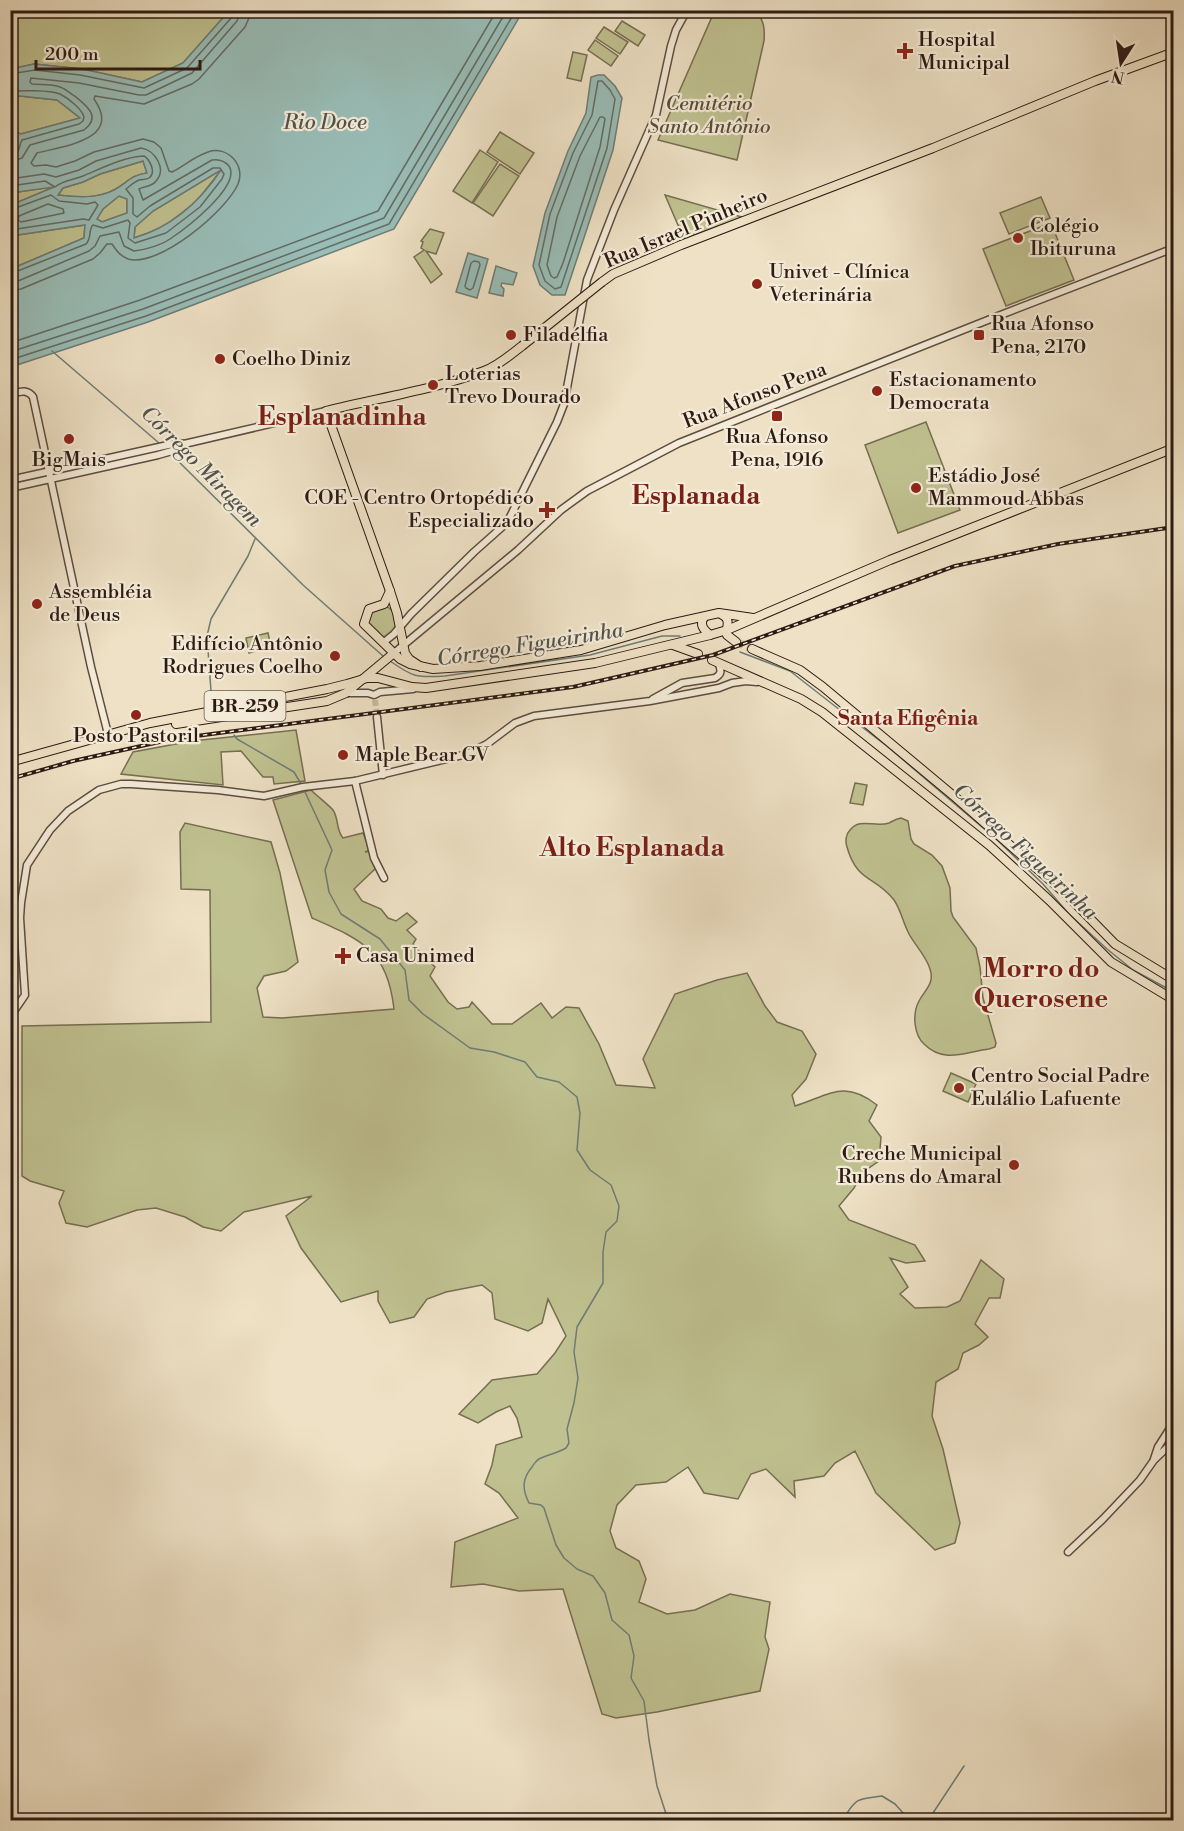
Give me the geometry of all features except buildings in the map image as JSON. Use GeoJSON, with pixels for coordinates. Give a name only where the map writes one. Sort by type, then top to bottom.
{"type":"FeatureCollection","features":[{"type":"Feature","properties":{"kind":"main road","name":"Rua Israel Pinheiro"},"geometry":{"type":"LineString","coordinates":[[326,411],[485,371],[501,362],[613,274],[681,245],[1173,52]]}},
{"type":"Feature","properties":{"kind":"main road"},"geometry":{"type":"LineString","coordinates":[[326,411],[390,591],[403,646],[409,659],[421,667]]}},
{"type":"Feature","properties":{"kind":"main road"},"geometry":{"type":"LineString","coordinates":[[390,591],[384,604],[369,609],[364,624],[384,642],[393,654],[405,662],[421,667],[439,669],[480,666],[583,657],[674,645],[727,630],[890,560],[1173,448]]}},
{"type":"Feature","properties":{"kind":"main road"},"geometry":{"type":"LineString","coordinates":[[367,678],[378,678],[412,687],[426,688],[583,657],[665,625],[719,613],[754,619]]}},
{"type":"Feature","properties":{"kind":"main road"},"geometry":{"type":"LineString","coordinates":[[719,613],[728,619],[728,637],[736,642]]}},
{"type":"Feature","properties":{"kind":"main road"},"geometry":{"type":"LineString","coordinates":[[705,617],[702,620],[703,627],[710,636]]}},
{"type":"Feature","properties":{"kind":"main road"},"geometry":{"type":"LineString","coordinates":[[674,645],[698,654]]}},
{"type":"Feature","properties":{"kind":"main road"},"geometry":{"type":"LineString","coordinates":[[752,649],[807,674],[955,796],[1067,895],[1115,944],[1173,980]]}},
{"type":"Feature","properties":{"kind":"main road","name":"BR-259"},"geometry":{"type":"LineString","coordinates":[[142,726],[151,727],[327,701],[346,693],[367,678],[393,654]]}},
{"type":"Feature","properties":{"kind":"main road"},"geometry":{"type":"LineString","coordinates":[[716,662],[801,699],[822,712],[989,845],[1049,900],[1111,962],[1173,1000]]}},
{"type":"Feature","properties":{"kind":"main road","name":"BR-259"},"geometry":{"type":"LineString","coordinates":[[10,762],[108,734],[367,678]]}},
{"type":"Feature","properties":{"kind":"main road"},"geometry":{"type":"LineString","coordinates":[[289,696],[291,706]]}},
{"type":"Feature","properties":{"kind":"main road"},"geometry":{"type":"LineString","coordinates":[[945,808],[955,796]]}},
{"type":"Feature","properties":{"kind":"street"},"geometry":{"type":"LineString","coordinates":[[384,642],[501,528],[510,516],[557,422],[564,404],[588,280],[614,210],[656,115],[671,46],[676,30],[687,10]]}},
{"type":"Feature","properties":{"kind":"street","name":"Rua Afonso Pena"},"geometry":{"type":"LineString","coordinates":[[393,654],[518,550],[561,510],[587,491],[648,459],[727,424],[1173,248]]}},
{"type":"Feature","properties":{"kind":"street"},"geometry":{"type":"LineString","coordinates":[[10,394],[25,391],[33,397],[91,667],[108,734]]}},
{"type":"Feature","properties":{"kind":"street","name":"Rua Israel Pinheiro"},"geometry":{"type":"LineString","coordinates":[[10,480],[149,449],[179,449],[184,444],[326,411]]}},
{"type":"Feature","properties":{"kind":"street","name":"Rua Israel Pinheiro"},"geometry":{"type":"LineString","coordinates":[[10,488],[158,455],[169,448]]}},
{"type":"Feature","properties":{"kind":"street"},"geometry":{"type":"LineString","coordinates":[[384,604],[402,615],[411,614]]}},
{"type":"Feature","properties":{"kind":"street"},"geometry":{"type":"LineString","coordinates":[[650,700],[682,683],[715,678],[721,671],[716,662]]}},
{"type":"Feature","properties":{"kind":"street"},"geometry":{"type":"LineString","coordinates":[[10,1017],[25,995],[20,918],[27,866],[50,830],[68,811],[99,790],[121,784],[218,790],[264,796],[383,775],[477,750],[523,718],[650,700],[746,681],[763,682]]}},
{"type":"Feature","properties":{"kind":"street"},"geometry":{"type":"LineString","coordinates":[[346,693],[368,693],[374,697],[380,692],[426,688]]}},
{"type":"Feature","properties":{"kind":"street"},"geometry":{"type":"LineString","coordinates":[[377,717],[383,775]]}},
{"type":"Feature","properties":{"kind":"street"},"geometry":{"type":"LineString","coordinates":[[355,781],[374,858],[384,878]]}},
{"type":"Feature","properties":{"kind":"street"},"geometry":{"type":"LineString","coordinates":[[10,1140],[10,1170]]}},
{"type":"Feature","properties":{"kind":"street"},"geometry":{"type":"LineString","coordinates":[[1154,1460],[1158,1447],[1173,1422]]}},
{"type":"Feature","properties":{"kind":"street"},"geometry":{"type":"LineString","coordinates":[[1068,1552],[1104,1519],[1173,1441]]}},
{"type":"Feature","properties":{"kind":"green space"},"geometry":{"type":"Polygon","coordinates":[[[28,11],[229,11],[183,63],[142,82],[82,69],[34,64],[11,69],[11,18],[28,11]]]}},
{"type":"Feature","properties":{"kind":"green space","name":"Cemitério Santo Antônio"},"geometry":{"type":"Polygon","coordinates":[[[719,11],[756,11],[764,28],[764,41],[737,160],[658,140],[711,19],[719,11]]]}},
{"type":"Feature","properties":{"kind":"green space"},"geometry":{"type":"Polygon","coordinates":[[[622,21],[645,35],[638,46],[615,31],[622,21]]]}},
{"type":"Feature","properties":{"kind":"green space"},"geometry":{"type":"Polygon","coordinates":[[[604,27],[628,42],[620,54],[596,38],[604,27]]]}},
{"type":"Feature","properties":{"kind":"green space"},"geometry":{"type":"Polygon","coordinates":[[[595,40],[618,56],[611,66],[588,50],[595,40]]]}},
{"type":"Feature","properties":{"kind":"green space"},"geometry":{"type":"Polygon","coordinates":[[[573,52],[587,55],[581,81],[567,78],[573,52]]]}},
{"type":"Feature","properties":{"kind":"green space"},"geometry":{"type":"Polygon","coordinates":[[[20,96],[57,100],[80,118],[21,134],[11,131],[11,98],[20,96]]]}},
{"type":"Feature","properties":{"kind":"green space"},"geometry":{"type":"Polygon","coordinates":[[[500,132],[534,153],[520,174],[487,152],[500,132]]]}},
{"type":"Feature","properties":{"kind":"green space"},"geometry":{"type":"Polygon","coordinates":[[[480,150],[498,162],[472,203],[453,191],[480,150]]]}},
{"type":"Feature","properties":{"kind":"green space"},"geometry":{"type":"Polygon","coordinates":[[[143,161],[147,173],[133,177],[107,193],[86,197],[58,195],[63,188],[143,161]]]}},
{"type":"Feature","properties":{"kind":"green space"},"geometry":{"type":"Polygon","coordinates":[[[500,164],[519,176],[493,216],[473,203],[500,164]]]}},
{"type":"Feature","properties":{"kind":"green space"},"geometry":{"type":"Polygon","coordinates":[[[222,169],[196,202],[162,228],[134,238],[135,227],[153,211],[222,169]]]}},
{"type":"Feature","properties":{"kind":"green space"},"geometry":{"type":"Polygon","coordinates":[[[57,186],[11,205],[11,193],[57,186]]]}},
{"type":"Feature","properties":{"kind":"green space"},"geometry":{"type":"Polygon","coordinates":[[[665,195],[742,217],[684,239],[665,195]]]}},
{"type":"Feature","properties":{"kind":"green space"},"geometry":{"type":"Polygon","coordinates":[[[119,196],[127,199],[127,213],[102,222],[96,219],[103,209],[119,196]]]}},
{"type":"Feature","properties":{"kind":"green space"},"geometry":{"type":"Polygon","coordinates":[[[1041,197],[1050,218],[1009,234],[1000,213],[1041,197]]]}},
{"type":"Feature","properties":{"kind":"green space"},"geometry":{"type":"Polygon","coordinates":[[[1051,223],[1074,280],[1006,306],[983,249],[1051,223]]]}},
{"type":"Feature","properties":{"kind":"green space"},"geometry":{"type":"Polygon","coordinates":[[[85,225],[84,238],[11,269],[11,236],[85,225]]]}},
{"type":"Feature","properties":{"kind":"green space"},"geometry":{"type":"Polygon","coordinates":[[[430,229],[444,233],[436,254],[426,251],[442,274],[431,283],[414,257],[424,250],[421,248],[423,242],[421,241],[430,229]]]}},
{"type":"Feature","properties":{"kind":"green space","name":"Estádio José Mammoud Abbas"},"geometry":{"type":"Polygon","coordinates":[[[926,422],[960,510],[898,533],[865,445],[926,422]]]}},
{"type":"Feature","properties":{"kind":"green space"},"geometry":{"type":"Polygon","coordinates":[[[384,604],[394,612],[399,628],[385,641],[363,623],[366,612],[384,604]]]}},
{"type":"Feature","properties":{"kind":"green space"},"geometry":{"type":"Polygon","coordinates":[[[268,633],[271,647],[249,653],[246,638],[268,633]]]}},
{"type":"Feature","properties":{"kind":"green space"},"geometry":{"type":"Polygon","coordinates":[[[296,730],[305,781],[274,784],[273,777],[263,777],[241,751],[221,752],[223,785],[121,774],[133,752],[192,741],[296,730]]]}},
{"type":"Feature","properties":{"kind":"green space"},"geometry":{"type":"Polygon","coordinates":[[[855,783],[867,785],[863,805],[850,803],[855,783]]]}},
{"type":"Feature","properties":{"kind":"green space"},"geometry":{"type":"Polygon","coordinates":[[[311,790],[333,810],[343,838],[363,833],[370,850],[365,852],[371,851],[376,868],[354,889],[362,901],[381,909],[388,918],[396,921],[407,913],[417,922],[407,930],[416,939],[413,944],[435,967],[430,976],[448,1002],[457,1009],[469,1007],[472,1002],[492,1024],[512,1024],[541,1003],[552,1018],[566,1007],[579,1008],[599,1044],[616,1085],[655,1088],[643,1059],[675,994],[747,973],[765,1006],[777,1022],[802,1031],[816,1054],[806,1079],[792,1095],[795,1106],[828,1094],[846,1091],[865,1097],[877,1105],[869,1121],[881,1137],[879,1161],[863,1172],[854,1188],[839,1206],[849,1220],[915,1245],[925,1261],[906,1263],[890,1258],[908,1287],[900,1294],[915,1308],[947,1307],[960,1301],[981,1260],[1004,1279],[1000,1298],[989,1298],[975,1324],[988,1337],[979,1345],[963,1353],[958,1369],[936,1382],[932,1416],[943,1449],[960,1523],[955,1543],[935,1550],[876,1493],[855,1451],[835,1463],[824,1476],[794,1481],[795,1497],[766,1469],[751,1474],[738,1499],[704,1493],[688,1467],[666,1482],[636,1485],[617,1505],[610,1531],[616,1548],[639,1561],[646,1579],[639,1602],[667,1614],[695,1610],[730,1594],[770,1602],[765,1637],[769,1649],[760,1691],[616,1718],[602,1714],[563,1589],[519,1591],[483,1584],[451,1587],[455,1542],[518,1518],[499,1493],[485,1484],[496,1445],[522,1437],[517,1418],[510,1406],[478,1423],[459,1414],[492,1380],[537,1374],[555,1353],[566,1336],[548,1299],[542,1323],[528,1331],[495,1319],[492,1293],[482,1285],[446,1292],[427,1299],[414,1317],[390,1323],[378,1301],[378,1291],[341,1302],[301,1248],[286,1216],[312,1196],[244,1212],[221,1231],[203,1227],[185,1217],[156,1208],[137,1210],[87,1227],[66,1223],[59,1203],[64,1191],[30,1181],[22,1176],[22,1026],[211,1022],[210,890],[181,889],[180,832],[185,823],[271,842],[280,873],[298,962],[286,971],[264,976],[257,988],[263,1017],[282,1018],[394,1009],[391,989],[385,973],[369,950],[345,933],[312,918],[273,800],[311,790]]]}},
{"type":"Feature","properties":{"kind":"green space"},"geometry":{"type":"Polygon","coordinates":[[[901,818],[908,821],[914,844],[932,855],[942,866],[950,888],[953,917],[976,948],[983,998],[996,1043],[995,1047],[955,1055],[939,1054],[924,1044],[918,1035],[915,1012],[929,986],[930,969],[909,934],[894,900],[856,867],[846,842],[849,832],[858,824],[884,824],[901,818]]]}},
{"type":"Feature","properties":{"kind":"green space","name":"Centro Social Padre Eulálio Lafuente"},"geometry":{"type":"Polygon","coordinates":[[[951,1073],[976,1084],[968,1102],[943,1091],[951,1073]]]}},
{"type":"Feature","properties":{"kind":"water","name":"Rio Doce"},"geometry":{"type":"Polygon","coordinates":[[[229,11],[523,11],[394,229],[148,322],[11,367],[11,269],[84,238],[85,225],[11,236],[11,205],[54,187],[11,193],[11,150],[16,145],[11,144],[11,131],[21,134],[80,118],[57,100],[20,96],[11,98],[11,69],[34,64],[82,69],[142,82],[183,63],[229,11]],[[143,161],[63,188],[58,195],[86,197],[107,193],[133,177],[147,173],[143,161]],[[221,170],[153,211],[135,227],[134,238],[161,227],[184,212],[213,182],[221,170]],[[119,196],[103,209],[97,219],[102,222],[127,213],[127,199],[119,196]]]}},
{"type":"Feature","properties":{"kind":"water"},"geometry":{"type":"Polygon","coordinates":[[[604,75],[615,86],[622,98],[613,150],[565,295],[552,295],[540,285],[533,266],[545,213],[568,151],[586,113],[591,77],[604,75]]]}},
{"type":"Feature","properties":{"kind":"water"},"geometry":{"type":"Polygon","coordinates":[[[468,253],[488,259],[477,298],[456,292],[468,253]]]}},
{"type":"Feature","properties":{"kind":"water"},"geometry":{"type":"Polygon","coordinates":[[[496,266],[517,273],[513,285],[502,283],[503,296],[489,293],[496,266]]]}},
{"type":"Feature","properties":{"kind":"waterway","name":"Córrego Miragem"},"geometry":{"type":"LineString","coordinates":[[52,351],[159,443]]}},
{"type":"Feature","properties":{"kind":"waterway","name":"Córrego Figueirinha"},"geometry":{"type":"LineString","coordinates":[[172,455],[303,585],[383,656]]}},
{"type":"Feature","properties":{"kind":"waterway","name":"Córrego Miragem"},"geometry":{"type":"LineString","coordinates":[[215,705],[211,691],[207,636],[211,619],[248,556],[255,539]]}},
{"type":"Feature","properties":{"kind":"waterway","name":"Córrego Figueirinha"},"geometry":{"type":"LineString","coordinates":[[390,661],[415,675],[445,676],[590,655],[662,636],[680,636]]}},
{"type":"Feature","properties":{"kind":"waterway","name":"Córrego Figueirinha"},"geometry":{"type":"LineString","coordinates":[[740,652],[790,671],[888,747],[996,839],[1043,884],[1069,914],[1107,949],[1133,970],[1174,992]]}},
{"type":"Feature","properties":{"kind":"waterway","name":"Córrego Miragem"},"geometry":{"type":"LineString","coordinates":[[234,735],[237,739],[294,772],[301,784]]}},
{"type":"Feature","properties":{"kind":"waterway","name":"Córrego Miragem"},"geometry":{"type":"LineString","coordinates":[[305,792],[332,850],[325,870],[329,892],[341,914],[380,939],[405,970],[409,1000],[423,1014],[470,1048],[494,1052],[525,1062],[537,1077],[559,1082],[577,1097],[580,1113],[577,1150],[590,1170],[611,1185],[619,1206],[617,1221],[606,1232],[603,1252],[603,1283],[577,1327],[574,1352],[578,1378],[567,1429],[569,1443],[566,1448],[536,1461],[526,1476],[524,1489],[529,1503],[541,1505],[544,1508],[556,1545],[564,1558],[577,1569],[593,1576],[605,1593],[612,1620],[629,1635],[634,1656],[631,1678],[644,1701],[657,1786],[668,1820]]}},
{"type":"Feature","properties":{"kind":"waterway"},"geometry":{"type":"LineString","coordinates":[[913,1820],[916,1817],[931,1816],[964,1766]]}},
{"type":"Feature","properties":{"kind":"waterway"},"geometry":{"type":"LineString","coordinates":[[822,1820],[836,1814],[846,1815],[857,1801],[882,1796],[895,1804],[904,1814],[904,1820]]}},
{"type":"Feature","properties":{"kind":"tunnel"},"geometry":{"type":"LineString","coordinates":[[736,642],[752,649]]}},
{"type":"Feature","properties":{"kind":"tunnel"},"geometry":{"type":"LineString","coordinates":[[375,700],[377,717]]}},
{"type":"Feature","properties":{"kind":"railway"},"geometry":{"type":"LineString","coordinates":[[10,779],[73,761],[173,739],[573,687],[713,655],[955,566],[1058,544],[1174,527]]}},
{"type":"Feature","properties":{"kind":"place","name":"Hospital Municipal"},"geometry":{"type":"Point","coordinates":[905,51]}},
{"type":"Feature","properties":{"kind":"place","name":"Colégio Ibituruna"},"geometry":{"type":"Point","coordinates":[1018,238]}},
{"type":"Feature","properties":{"kind":"place","name":"Univet - Clínica Veterinária"},"geometry":{"type":"Point","coordinates":[757,284]}},
{"type":"Feature","properties":{"kind":"place","name":"Filadélfia"},"geometry":{"type":"Point","coordinates":[511,335]}},
{"type":"Feature","properties":{"kind":"place","name":"Rua Afonso Pena, 2170"},"geometry":{"type":"Point","coordinates":[979,335]}},
{"type":"Feature","properties":{"kind":"place","name":"Coelho Diniz"},"geometry":{"type":"Point","coordinates":[220,359]}},
{"type":"Feature","properties":{"kind":"place","name":"Loterias Trevo Dourado"},"geometry":{"type":"Point","coordinates":[433,385]}},
{"type":"Feature","properties":{"kind":"place","name":"Estacionamento Democrata"},"geometry":{"type":"Point","coordinates":[877,391]}},
{"type":"Feature","properties":{"kind":"place","name":"Rua Afonso Pena, 1916"},"geometry":{"type":"Point","coordinates":[777,416]}},
{"type":"Feature","properties":{"kind":"place","name":"BigMais"},"geometry":{"type":"Point","coordinates":[69,439]}},
{"type":"Feature","properties":{"kind":"place","name":"Estádio José Mammoud Abbas"},"geometry":{"type":"Point","coordinates":[916,488]}},
{"type":"Feature","properties":{"kind":"place","name":"COE - Centro Ortopédico Especializado"},"geometry":{"type":"Point","coordinates":[547,510]}},
{"type":"Feature","properties":{"kind":"place","name":"Assembléia de Deus"},"geometry":{"type":"Point","coordinates":[37,604]}},
{"type":"Feature","properties":{"kind":"place","name":"Edifício Antônio Rodrigues Coelho"},"geometry":{"type":"Point","coordinates":[335,656]}},
{"type":"Feature","properties":{"kind":"place","name":"Posto Pastoril"},"geometry":{"type":"Point","coordinates":[136,715]}},
{"type":"Feature","properties":{"kind":"place","name":"Maple Bear GV"},"geometry":{"type":"Point","coordinates":[343,755]}},
{"type":"Feature","properties":{"kind":"place","name":"Casa Unimed"},"geometry":{"type":"Point","coordinates":[343,956]}},
{"type":"Feature","properties":{"kind":"place","name":"Centro Social Padre Eulálio Lafuente"},"geometry":{"type":"Point","coordinates":[959,1088]}},
{"type":"Feature","properties":{"kind":"place","name":"Creche Municipal Rubens do Amaral"},"geometry":{"type":"Point","coordinates":[1014,1165]}},
{"type":"Feature","properties":{"kind":"district","name":"Esplanadinha"},"geometry":{"type":"Point","coordinates":[342,417]}},
{"type":"Feature","properties":{"kind":"district","name":"Esplanada"},"geometry":{"type":"Point","coordinates":[696,496]}},
{"type":"Feature","properties":{"kind":"district","name":"Santa Efigênia"},"geometry":{"type":"Point","coordinates":[908,719]}},
{"type":"Feature","properties":{"kind":"district","name":"Alto Esplanada"},"geometry":{"type":"Point","coordinates":[632,848]}},
{"type":"Feature","properties":{"kind":"district","name":"Morro do Querosene"},"geometry":{"type":"Point","coordinates":[1041,984]}}]}
